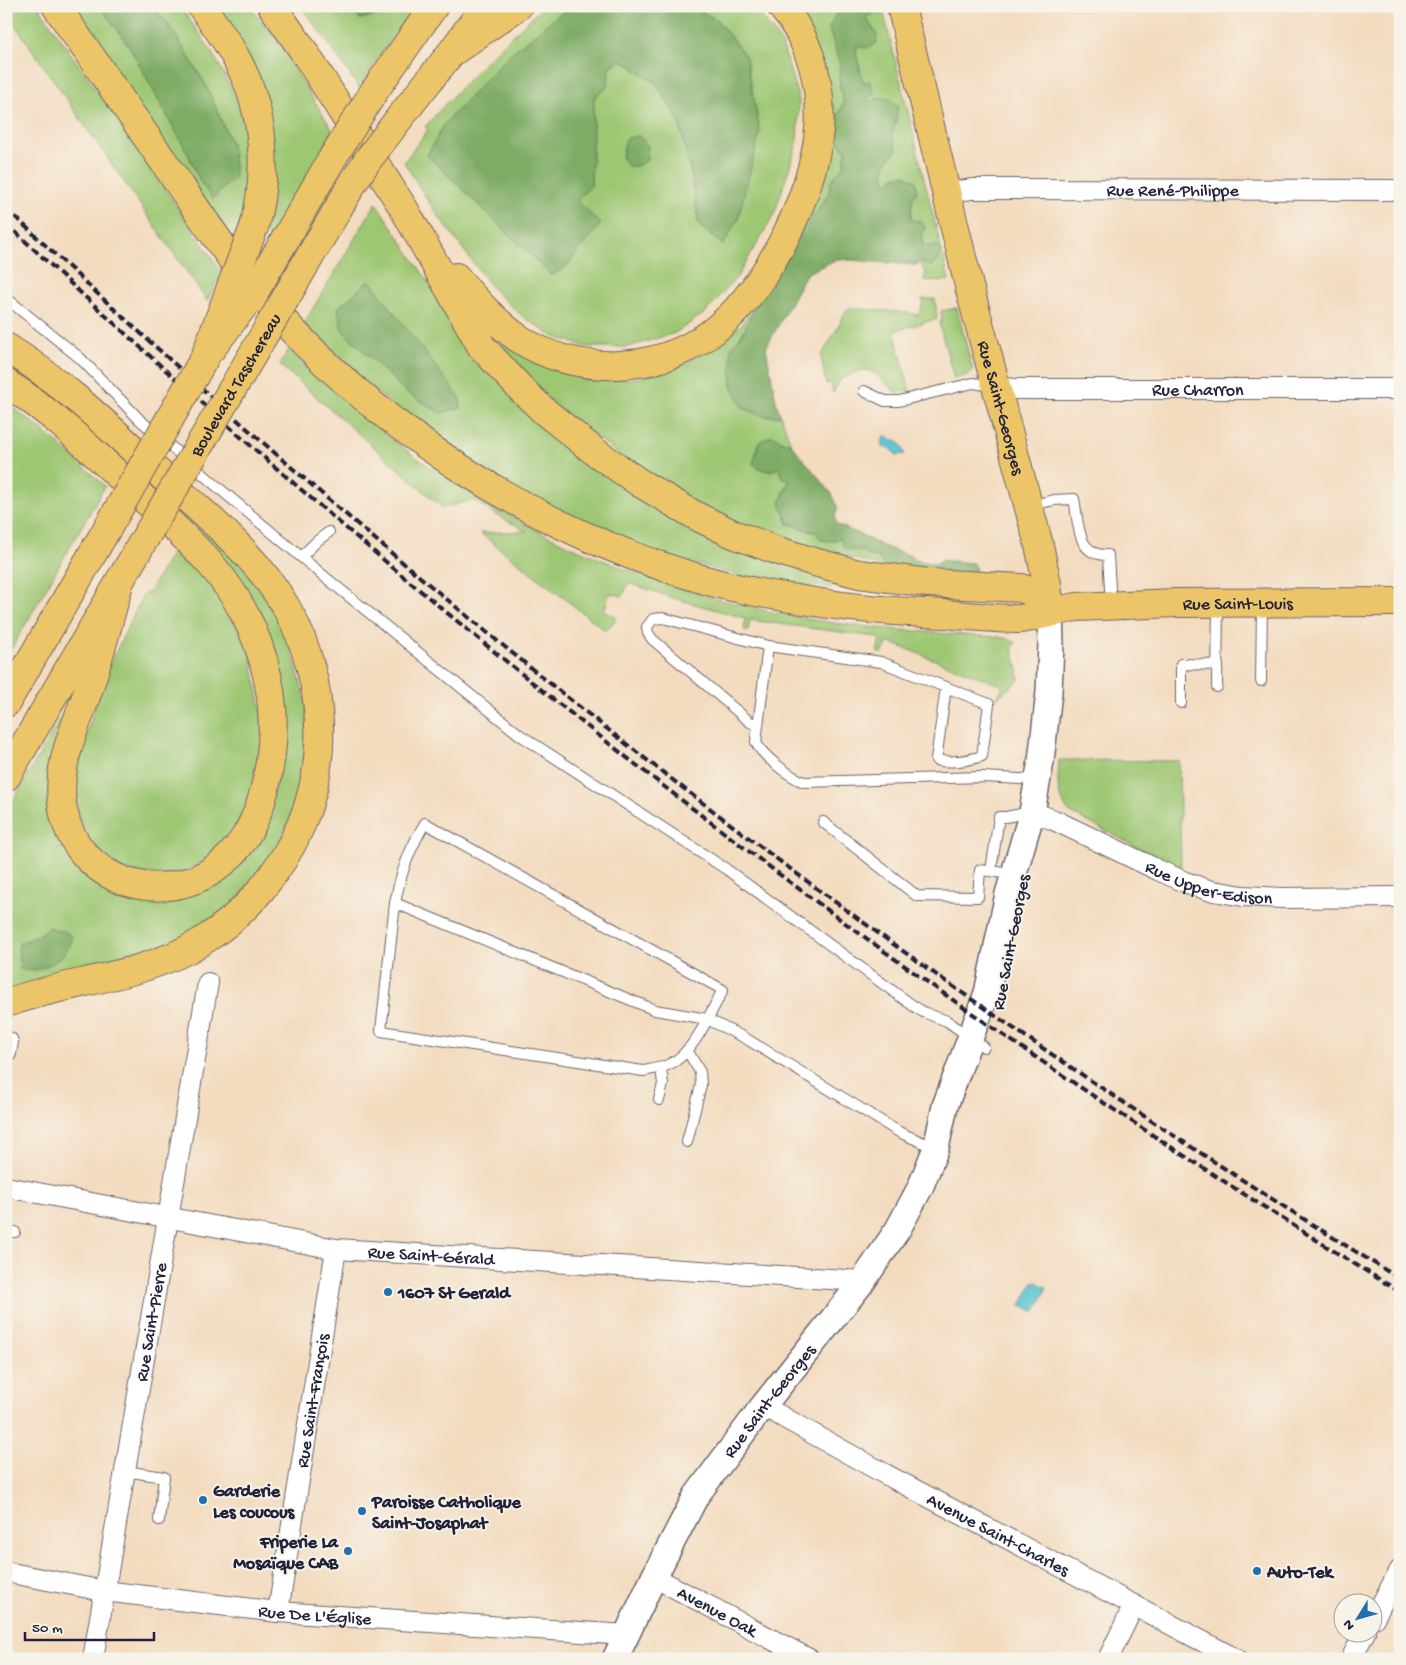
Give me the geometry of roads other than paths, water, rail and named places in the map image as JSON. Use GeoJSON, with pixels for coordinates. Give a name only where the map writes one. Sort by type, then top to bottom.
{"type":"FeatureCollection","features":[{"type":"Feature","properties":{"kind":"main road","name":"Rue Saint-Louis"},"geometry":{"type":"LineString","coordinates":[[56,6],[211,230],[248,280],[318,355],[381,410],[445,457],[497,491],[595,540],[650,562],[730,586],[822,604],[886,611],[1022,619],[1049,605],[1076,607],[1218,602],[1400,602]]}},
{"type":"Feature","properties":{"kind":"main road"},"geometry":{"type":"LineString","coordinates":[[201,6],[220,32],[245,76],[260,128],[263,162],[259,203],[254,228],[205,356]]}},
{"type":"Feature","properties":{"kind":"main road"},"geometry":{"type":"LineString","coordinates":[[272,6],[304,50],[404,209],[482,347],[521,389],[554,420],[607,461],[659,495],[696,516],[734,534],[776,550],[838,569],[879,577],[929,583],[1021,588],[1049,605]]}},
{"type":"Feature","properties":{"kind":"main road","name":"Boulevard Taschereau"},"geometry":{"type":"LineString","coordinates":[[6,703],[205,356],[255,291],[373,93],[434,6]]}},
{"type":"Feature","properties":{"kind":"main road","name":"Boulevard Taschereau"},"geometry":{"type":"LineString","coordinates":[[6,776],[353,183],[367,161],[485,6]]}},
{"type":"Feature","properties":{"kind":"main road"},"geometry":{"type":"LineString","coordinates":[[451,53],[518,6]]}},
{"type":"Feature","properties":{"kind":"main road"},"geometry":{"type":"LineString","coordinates":[[404,209],[486,312],[532,346],[569,360],[608,366],[664,358],[689,347],[723,323],[746,297],[765,270],[791,226],[814,156],[819,128],[819,111],[818,94],[812,65],[801,35],[781,6]]}},
{"type":"Feature","properties":{"kind":"main road","name":"Rue Saint-Georges"},"geometry":{"type":"LineString","coordinates":[[901,6],[970,290],[998,387],[1039,545],[1049,605]]}},
{"type":"Feature","properties":{"kind":"main road"},"geometry":{"type":"LineString","coordinates":[[6,347],[49,376],[96,415],[233,542],[262,573],[284,604],[303,641],[316,688],[319,736],[315,781],[308,807],[298,832],[273,874],[254,898],[231,919],[203,941],[165,960],[131,971],[6,1003]]}},
{"type":"Feature","properties":{"kind":"main road"},"geometry":{"type":"LineString","coordinates":[[6,383],[35,402],[86,444],[195,546],[239,603],[263,656],[271,694],[273,723],[268,777],[257,812],[244,838],[221,864],[200,878],[169,887],[132,884],[116,878],[95,866],[73,839],[66,821],[62,802],[61,783],[67,752],[88,689],[120,580]]}},
{"type":"Feature","properties":{"kind":"street","name":"Rue René-Philippe"},"geometry":{"type":"LineString","coordinates":[[947,193],[972,189],[1400,190]]}},
{"type":"Feature","properties":{"kind":"street","name":"Rue Charron"},"geometry":{"type":"LineString","coordinates":[[998,387],[1014,389],[1400,389]]}},
{"type":"Feature","properties":{"kind":"street","name":"Rue Saint-Georges"},"geometry":{"type":"LineString","coordinates":[[615,1659],[654,1577],[696,1496],[763,1406],[863,1281],[898,1229],[920,1188],[936,1148],[958,1113],[977,1042],[1004,988],[1009,875],[1032,812],[1049,692],[1052,644],[1049,605]]}},
{"type":"Feature","properties":{"kind":"street","name":"Rue Upper-Edison"},"geometry":{"type":"LineString","coordinates":[[1032,812],[1054,820],[1185,882],[1208,890],[1243,896],[1282,898],[1400,898]]}},
{"type":"Feature","properties":{"kind":"street","name":"Rue Saint-Pierre"},"geometry":{"type":"LineString","coordinates":[[93,1659],[208,983]]}},
{"type":"Feature","properties":{"kind":"street","name":"Rue Saint-Gérald"},"geometry":{"type":"LineString","coordinates":[[6,1186],[336,1249],[863,1281]]}},
{"type":"Feature","properties":{"kind":"street","name":"Rue Saint-François"},"geometry":{"type":"LineString","coordinates":[[278,1612],[336,1249]]}},
{"type":"Feature","properties":{"kind":"street","name":"Avenue Saint-Charles"},"geometry":{"type":"LineString","coordinates":[[763,1406],[885,1474],[1236,1659]]}},
{"type":"Feature","properties":{"kind":"street"},"geometry":{"type":"LineString","coordinates":[[1384,1600],[1400,1570]]}},
{"type":"Feature","properties":{"kind":"street","name":"Rue De L'Église"},"geometry":{"type":"LineString","coordinates":[[6,1572],[104,1591],[278,1612],[627,1635]]}},
{"type":"Feature","properties":{"kind":"street","name":"Avenue Oak"},"geometry":{"type":"LineString","coordinates":[[654,1577],[809,1659]]}},
{"type":"Feature","properties":{"kind":"street"},"geometry":{"type":"LineString","coordinates":[[1108,1659],[1134,1605]]}},
{"type":"Feature","properties":{"kind":"street"},"geometry":{"type":"LineString","coordinates":[[1351,1659],[1360,1642]]}},
{"type":"Feature","properties":{"kind":"lane"},"geometry":{"type":"LineString","coordinates":[[6,298],[80,358],[140,420],[301,557],[399,638],[533,744],[726,869],[912,1005],[947,1021],[977,1042]]}},
{"type":"Feature","properties":{"kind":"lane"},"geometry":{"type":"LineString","coordinates":[[864,391],[885,400],[899,401],[973,383],[998,387]]}},
{"type":"Feature","properties":{"kind":"lane"},"geometry":{"type":"LineString","coordinates":[[1029,506],[1054,500],[1074,499],[1084,546],[1094,554],[1108,556],[1111,606]]}},
{"type":"Feature","properties":{"kind":"lane"},"geometry":{"type":"LineString","coordinates":[[301,557],[317,541],[330,532]]}},
{"type":"Feature","properties":{"kind":"lane"},"geometry":{"type":"LineString","coordinates":[[1217,687],[1218,602]]}},
{"type":"Feature","properties":{"kind":"lane"},"geometry":{"type":"LineString","coordinates":[[1261,681],[1262,602]]}},
{"type":"Feature","properties":{"kind":"lane"},"geometry":{"type":"LineString","coordinates":[[758,725],[750,722],[652,639],[647,627],[653,619],[662,618],[768,646],[881,662],[946,687],[989,704],[982,756],[969,761],[944,762],[936,760],[946,687]]}},
{"type":"Feature","properties":{"kind":"lane"},"geometry":{"type":"LineString","coordinates":[[768,646],[756,742],[760,749],[790,774],[804,782],[983,777],[1038,780]]}},
{"type":"Feature","properties":{"kind":"lane"},"geometry":{"type":"LineString","coordinates":[[1180,703],[1181,664],[1218,665]]}},
{"type":"Feature","properties":{"kind":"lane"},"geometry":{"type":"LineString","coordinates":[[823,822],[917,896],[978,897],[980,870],[1009,875],[999,817],[1032,812]]}},
{"type":"Feature","properties":{"kind":"lane"},"geometry":{"type":"LineString","coordinates":[[425,823],[723,990],[707,1018],[682,1057],[661,1068],[643,1071],[381,1031],[395,903],[400,878],[414,841],[425,823]]}},
{"type":"Feature","properties":{"kind":"lane"},"geometry":{"type":"LineString","coordinates":[[395,903],[655,1010],[707,1018],[745,1038],[899,1132],[936,1148]]}},
{"type":"Feature","properties":{"kind":"lane"},"geometry":{"type":"LineString","coordinates":[[687,1050],[700,1072],[702,1085],[687,1142]]}},
{"type":"Feature","properties":{"kind":"lane"},"geometry":{"type":"LineString","coordinates":[[659,1100],[663,1084],[661,1068]]}},
{"type":"Feature","properties":{"kind":"lane"},"geometry":{"type":"LineString","coordinates":[[125,1471],[164,1477],[159,1520]]}},
{"type":"Feature","properties":{"kind":"water"},"geometry":{"type":"Polygon","coordinates":[[[886,436],[892,440],[897,440],[905,454],[897,455],[889,448],[883,447],[882,440],[886,436]]]}},
{"type":"Feature","properties":{"kind":"water"},"geometry":{"type":"Polygon","coordinates":[[[1034,1281],[1047,1288],[1035,1312],[1021,1305],[1034,1281]]]}},
{"type":"Feature","properties":{"kind":"railway"},"geometry":{"type":"LineString","coordinates":[[6,208],[229,413],[344,512],[577,705],[697,798],[818,889],[997,1017],[1168,1132],[1400,1279]]}},
{"type":"Feature","properties":{"kind":"railway"},"geometry":{"type":"LineString","coordinates":[[6,223],[208,408],[416,587],[522,674],[738,843],[848,925],[1051,1068],[1259,1204],[1400,1292]]}},
{"type":"Feature","properties":{"kind":"place","name":"1607 St Gerald"},"geometry":{"type":"Point","coordinates":[388,1292]}},
{"type":"Feature","properties":{"kind":"place","name":"Garderie Les coucous"},"geometry":{"type":"Point","coordinates":[203,1500]}},
{"type":"Feature","properties":{"kind":"place","name":"Paroisse Catholique Saint-Josaphat"},"geometry":{"type":"Point","coordinates":[362,1511]}},
{"type":"Feature","properties":{"kind":"place","name":"Friperie La Mosaïque CAB"},"geometry":{"type":"Point","coordinates":[348,1551]}},
{"type":"Feature","properties":{"kind":"place","name":"Auto-Tek"},"geometry":{"type":"Point","coordinates":[1257,1571]}}]}
